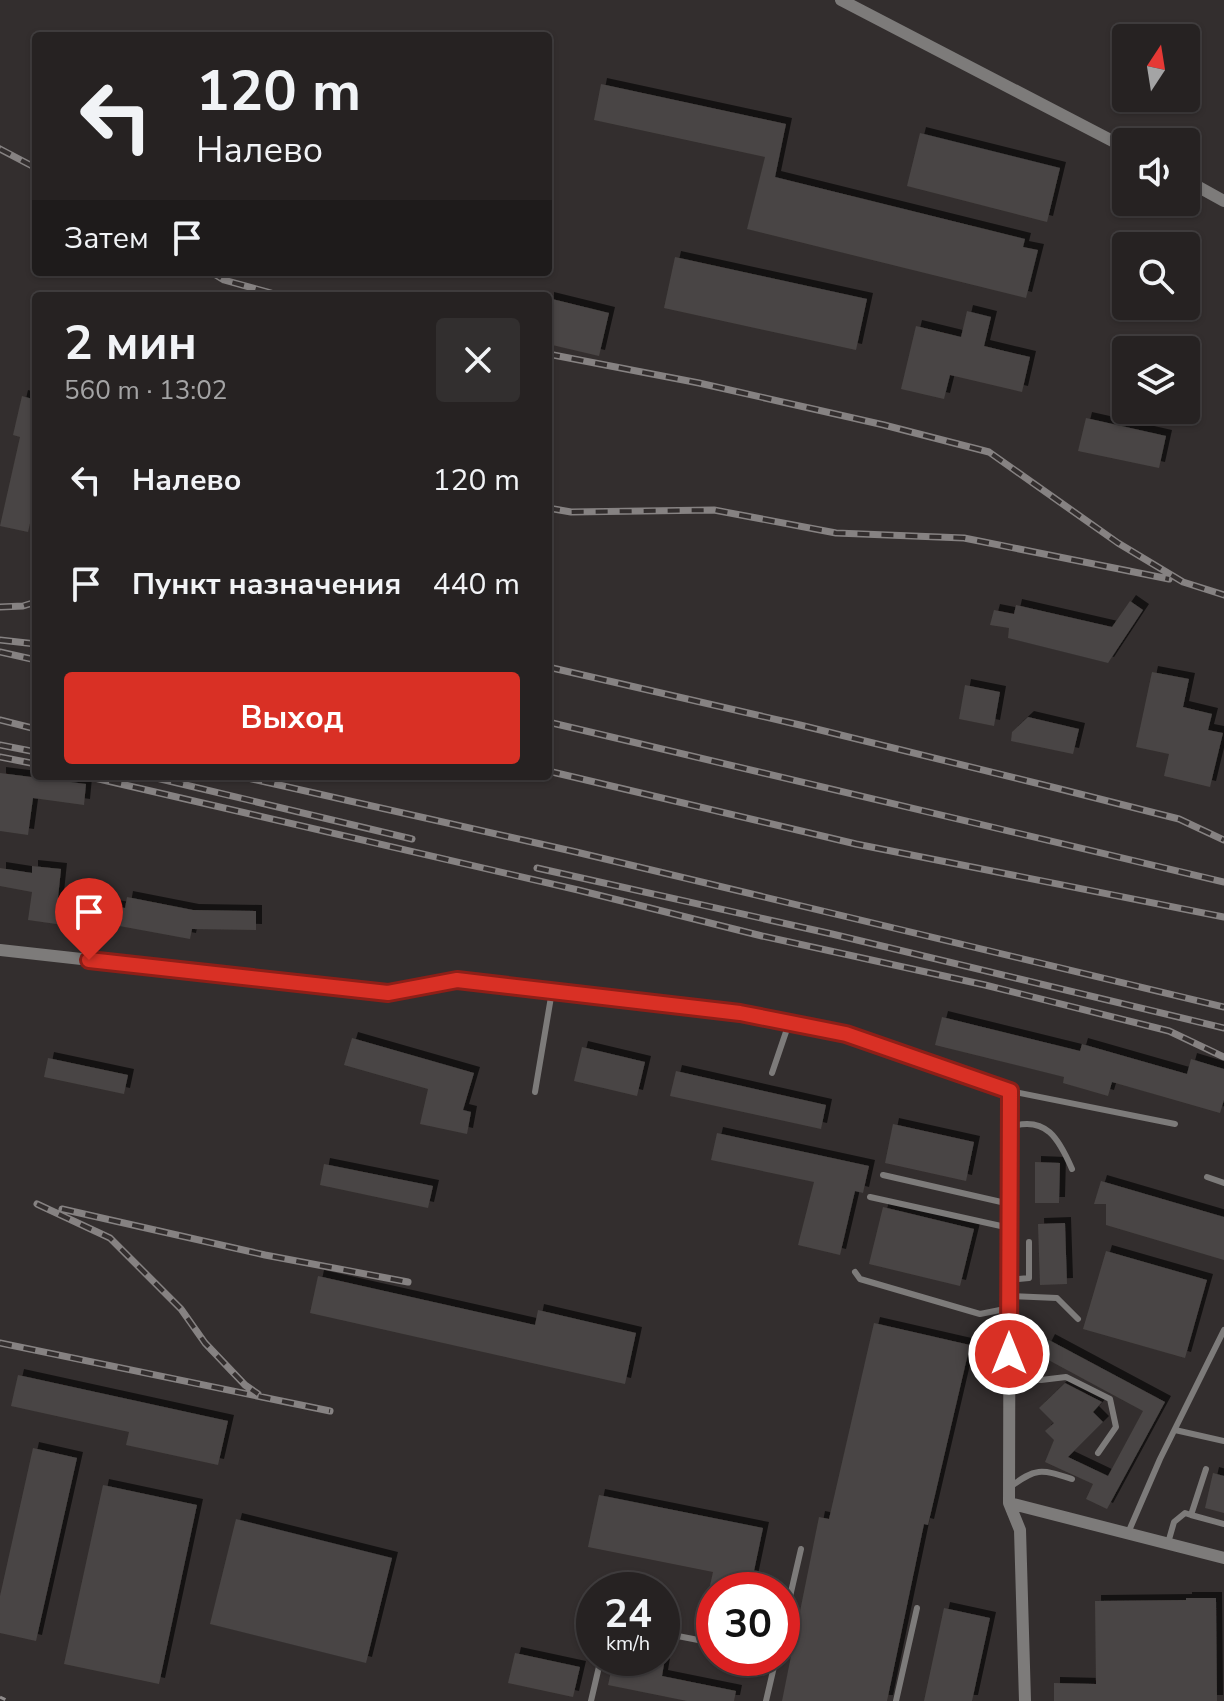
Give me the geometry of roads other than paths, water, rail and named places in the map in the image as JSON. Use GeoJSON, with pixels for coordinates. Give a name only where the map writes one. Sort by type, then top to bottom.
{"type":"FeatureCollection","features":[{"type":"Feature","properties":{"kind":"street"},"geometry":{"type":"LineString","coordinates":[[841,0],[1112,141]]}},
{"type":"Feature","properties":{"kind":"street"},"geometry":{"type":"LineString","coordinates":[[1200,188],[1224,201]]}},
{"type":"Feature","properties":{"kind":"street"},"geometry":{"type":"LineString","coordinates":[[0,950],[388,993],[457,980],[740,1013],[846,1034],[1010,1091],[1009,1503],[1020,1530],[1025,1701]]}},
{"type":"Feature","properties":{"kind":"street"},"geometry":{"type":"LineString","coordinates":[[1009,1503],[1224,1558]]}},
{"type":"Feature","properties":{"kind":"lane"},"geometry":{"type":"LineString","coordinates":[[535,1092],[552,991]]}},
{"type":"Feature","properties":{"kind":"lane"},"geometry":{"type":"LineString","coordinates":[[772,1073],[789,1023]]}},
{"type":"Feature","properties":{"kind":"lane"},"geometry":{"type":"LineString","coordinates":[[1010,1091],[1175,1124]]}},
{"type":"Feature","properties":{"kind":"lane"},"geometry":{"type":"LineString","coordinates":[[1010,1127],[1036,1123],[1047,1130],[1065,1153],[1072,1169]]}},
{"type":"Feature","properties":{"kind":"lane"},"geometry":{"type":"LineString","coordinates":[[883,1175],[1010,1204]]}},
{"type":"Feature","properties":{"kind":"lane"},"geometry":{"type":"LineString","coordinates":[[1207,1177],[1224,1183]]}},
{"type":"Feature","properties":{"kind":"lane"},"geometry":{"type":"LineString","coordinates":[[870,1197],[1010,1228]]}},
{"type":"Feature","properties":{"kind":"lane"},"geometry":{"type":"LineString","coordinates":[[1009,1280],[1029,1278],[1029,1242]]}},
{"type":"Feature","properties":{"kind":"lane"},"geometry":{"type":"LineString","coordinates":[[855,1272],[860,1279],[980,1314],[1010,1302],[1057,1298],[1078,1319]]}},
{"type":"Feature","properties":{"kind":"lane"},"geometry":{"type":"LineString","coordinates":[[1128,1533],[1224,1330]]}},
{"type":"Feature","properties":{"kind":"lane"},"geometry":{"type":"LineString","coordinates":[[1009,1378],[1041,1380],[1066,1377],[1110,1399],[1116,1427],[1098,1453]]}},
{"type":"Feature","properties":{"kind":"lane"},"geometry":{"type":"LineString","coordinates":[[1175,1430],[1224,1441]]}},
{"type":"Feature","properties":{"kind":"lane"},"geometry":{"type":"LineString","coordinates":[[1191,1515],[1206,1469]]}},
{"type":"Feature","properties":{"kind":"lane"},"geometry":{"type":"LineString","coordinates":[[1009,1488],[1037,1470],[1049,1470],[1072,1479]]}},
{"type":"Feature","properties":{"kind":"lane"},"geometry":{"type":"LineString","coordinates":[[1168,1543],[1174,1522],[1185,1513],[1224,1524]]}},
{"type":"Feature","properties":{"kind":"lane"},"geometry":{"type":"LineString","coordinates":[[796,1572],[801,1549]]}},
{"type":"Feature","properties":{"kind":"lane"},"geometry":{"type":"LineString","coordinates":[[896,1701],[917,1608]]}},
{"type":"Feature","properties":{"kind":"lane"},"geometry":{"type":"LineString","coordinates":[[591,1701],[597,1676]]}},
{"type":"Feature","properties":{"kind":"lane"},"geometry":{"type":"LineString","coordinates":[[766,1701],[772,1676]]}},
{"type":"Feature","properties":{"kind":"railway"},"geometry":{"type":"LineString","coordinates":[[0,149],[32,166]]}},
{"type":"Feature","properties":{"kind":"railway"},"geometry":{"type":"LineString","coordinates":[[218,276],[268,292]]}},
{"type":"Feature","properties":{"kind":"railway"},"geometry":{"type":"LineString","coordinates":[[552,355],[699,383],[989,452],[1118,543],[1183,582],[1224,595]]}},
{"type":"Feature","properties":{"kind":"railway"},"geometry":{"type":"LineString","coordinates":[[552,509],[571,512],[714,510],[836,533],[964,538],[1169,579]]}},
{"type":"Feature","properties":{"kind":"railway"},"geometry":{"type":"LineString","coordinates":[[0,607],[32,603]]}},
{"type":"Feature","properties":{"kind":"railway"},"geometry":{"type":"LineString","coordinates":[[0,640],[32,644]]}},
{"type":"Feature","properties":{"kind":"railway"},"geometry":{"type":"LineString","coordinates":[[0,652],[32,659]]}},
{"type":"Feature","properties":{"kind":"railway"},"geometry":{"type":"LineString","coordinates":[[552,668],[800,725],[1179,819],[1224,840]]}},
{"type":"Feature","properties":{"kind":"railway"},"geometry":{"type":"LineString","coordinates":[[0,720],[32,728]]}},
{"type":"Feature","properties":{"kind":"railway"},"geometry":{"type":"LineString","coordinates":[[552,723],[1224,882]]}},
{"type":"Feature","properties":{"kind":"railway"},"geometry":{"type":"LineString","coordinates":[[0,745],[32,751]]}},
{"type":"Feature","properties":{"kind":"railway"},"geometry":{"type":"LineString","coordinates":[[0,757],[32,763]]}},
{"type":"Feature","properties":{"kind":"railway"},"geometry":{"type":"LineString","coordinates":[[552,772],[856,844],[1224,917]]}},
{"type":"Feature","properties":{"kind":"railway"},"geometry":{"type":"LineString","coordinates":[[103,780],[762,936],[985,985],[1169,1031],[1224,1057]]}},
{"type":"Feature","properties":{"kind":"railway"},"geometry":{"type":"LineString","coordinates":[[165,780],[412,839]]}},
{"type":"Feature","properties":{"kind":"railway"},"geometry":{"type":"LineString","coordinates":[[257,780],[576,852],[1224,1007]]}},
{"type":"Feature","properties":{"kind":"railway"},"geometry":{"type":"LineString","coordinates":[[537,868],[832,934],[1224,1028]]}},
{"type":"Feature","properties":{"kind":"railway"},"geometry":{"type":"LineString","coordinates":[[37,1204],[110,1238],[181,1309],[205,1343],[245,1385],[258,1394]]}},
{"type":"Feature","properties":{"kind":"railway"},"geometry":{"type":"LineString","coordinates":[[62,1209],[265,1255],[408,1282]]}},
{"type":"Feature","properties":{"kind":"railway"},"geometry":{"type":"LineString","coordinates":[[0,1343],[330,1411]]}}]}
